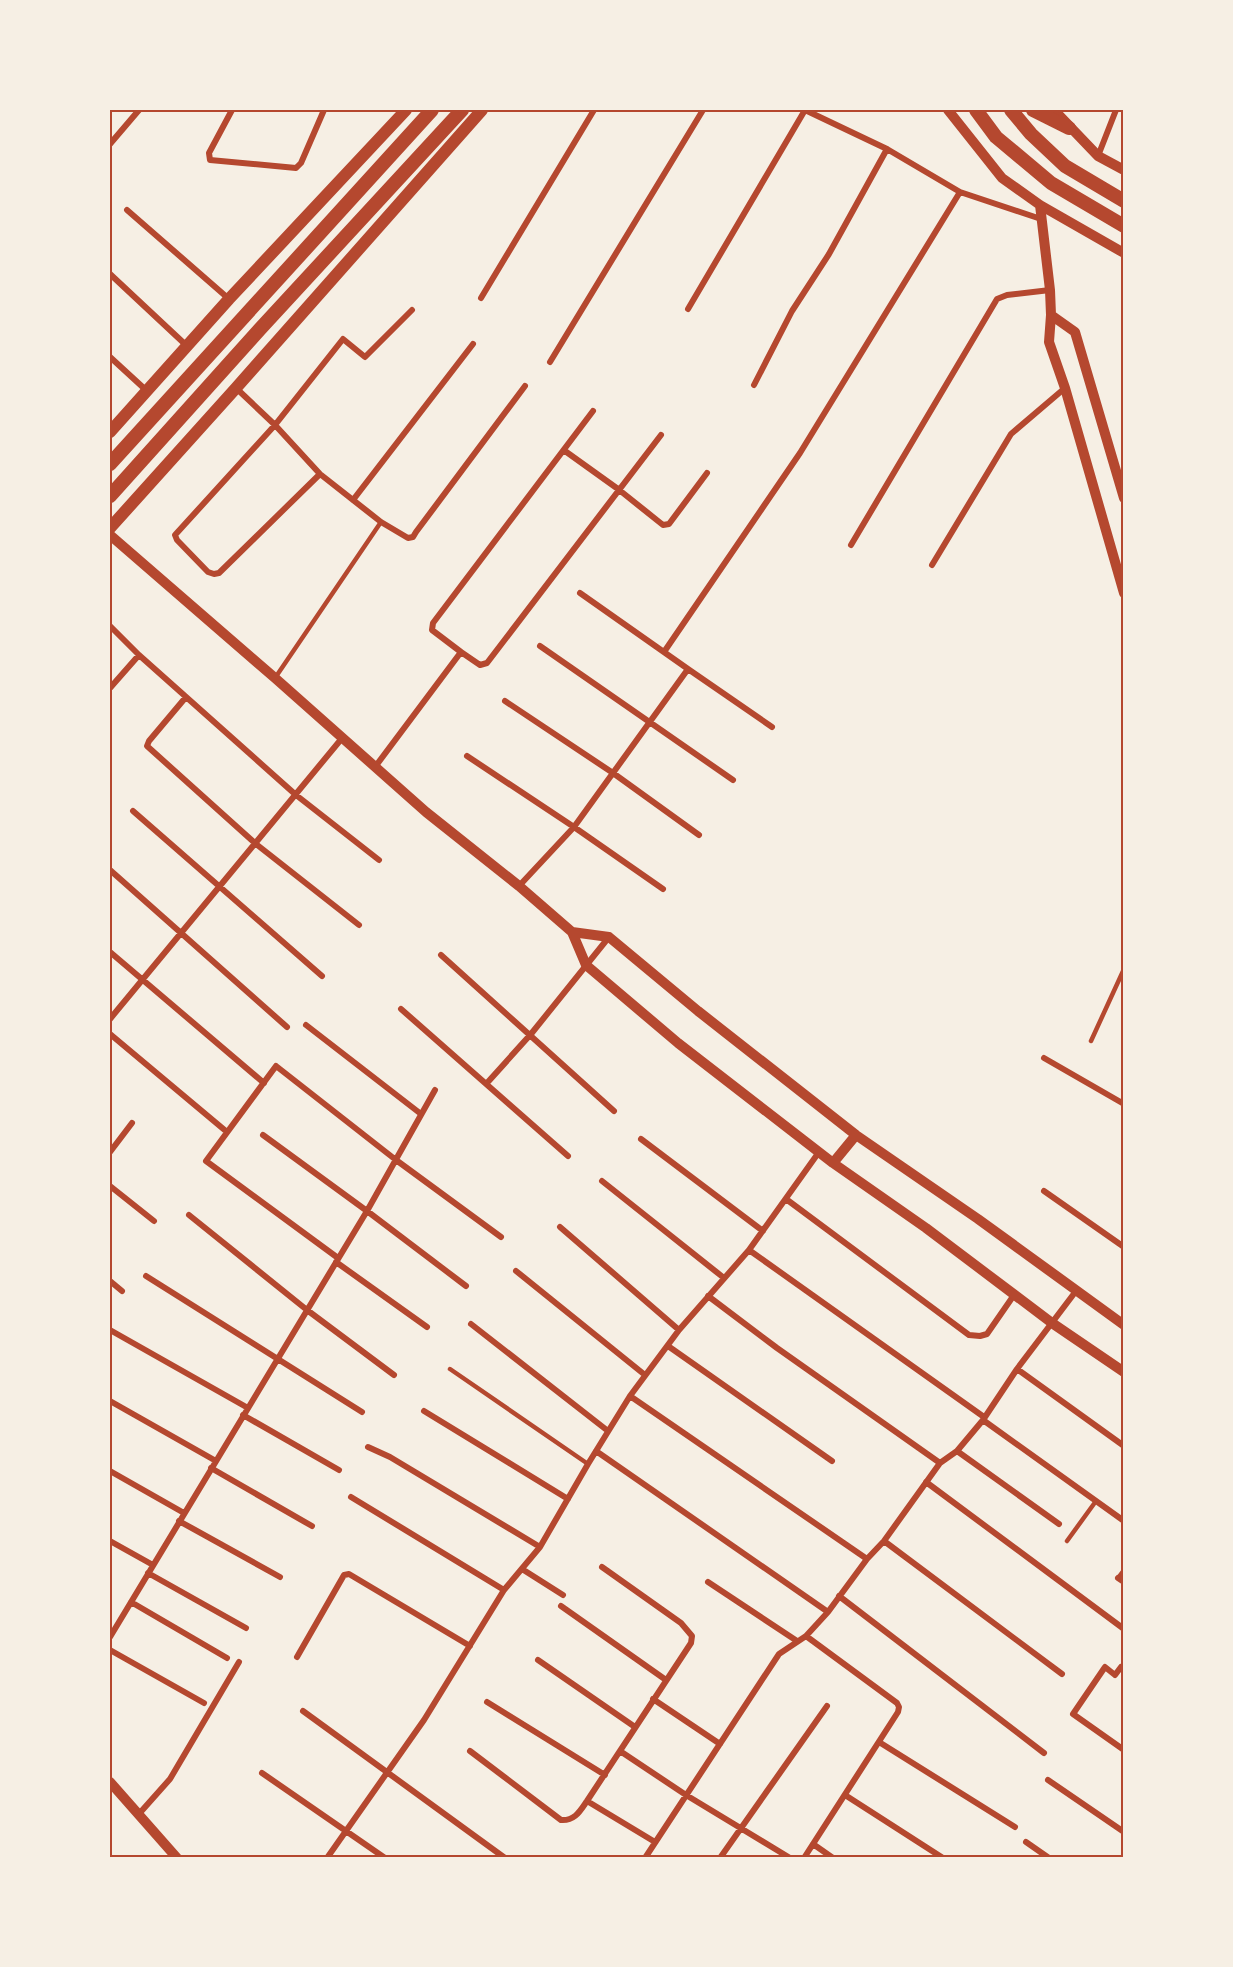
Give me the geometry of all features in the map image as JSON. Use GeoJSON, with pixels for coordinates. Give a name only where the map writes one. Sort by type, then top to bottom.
{"type":"FeatureCollection","features":[{"type":"Feature","properties":{"kind":"main road"},"geometry":{"type":"LineString","coordinates":[[110,432],[406,110]]}},
{"type":"Feature","properties":{"kind":"main road"},"geometry":{"type":"LineString","coordinates":[[110,464],[432,110]]}},
{"type":"Feature","properties":{"kind":"main road"},"geometry":{"type":"LineString","coordinates":[[110,496],[260,328],[462,110]]}},
{"type":"Feature","properties":{"kind":"main road"},"geometry":{"type":"LineString","coordinates":[[110,528],[482,110]]}},
{"type":"Feature","properties":{"kind":"main road"},"geometry":{"type":"LineString","coordinates":[[976,110],[996,137],[1051,183],[1124,226]]}},
{"type":"Feature","properties":{"kind":"main road"},"geometry":{"type":"LineString","coordinates":[[1011,110],[1031,134],[1065,166],[1124,201]]}},
{"type":"Feature","properties":{"kind":"main road"},"geometry":{"type":"LineString","coordinates":[[1033,110],[1069,128]]}},
{"type":"Feature","properties":{"kind":"street"},"geometry":{"type":"LineString","coordinates":[[110,144],[139,110]]}},
{"type":"Feature","properties":{"kind":"street"},"geometry":{"type":"LineString","coordinates":[[232,110],[209,153],[210,160],[296,168],[301,163],[324,110]]}},
{"type":"Feature","properties":{"kind":"street"},"geometry":{"type":"LineString","coordinates":[[481,298],[594,110]]}},
{"type":"Feature","properties":{"kind":"street"},"geometry":{"type":"LineString","coordinates":[[550,362],[703,110]]}},
{"type":"Feature","properties":{"kind":"street"},"geometry":{"type":"LineString","coordinates":[[688,309],[805,110],[887,148],[960,192],[1041,219]]}},
{"type":"Feature","properties":{"kind":"street"},"geometry":{"type":"LineString","coordinates":[[948,110],[1002,178],[1040,205],[1124,253]]}},
{"type":"Feature","properties":{"kind":"street"},"geometry":{"type":"LineString","coordinates":[[1054,110],[1098,156],[1124,170]]}},
{"type":"Feature","properties":{"kind":"street"},"geometry":{"type":"LineString","coordinates":[[1098,156],[1116,110]]}},
{"type":"Feature","properties":{"kind":"street"},"geometry":{"type":"LineString","coordinates":[[754,385],[792,311],[829,254],[887,148]]}},
{"type":"Feature","properties":{"kind":"street"},"geometry":{"type":"LineString","coordinates":[[664,652],[800,453],[960,192]]}},
{"type":"Feature","properties":{"kind":"street"},"geometry":{"type":"LineString","coordinates":[[1040,205],[1052,315],[1049,342],[1065,388],[1124,593]]}},
{"type":"Feature","properties":{"kind":"street"},"geometry":{"type":"LineString","coordinates":[[127,210],[229,300]]}},
{"type":"Feature","properties":{"kind":"street"},"geometry":{"type":"LineString","coordinates":[[110,274],[187,346]]}},
{"type":"Feature","properties":{"kind":"street"},"geometry":{"type":"LineString","coordinates":[[850,545],[997,299],[1007,295],[1050,290]]}},
{"type":"Feature","properties":{"kind":"street"},"geometry":{"type":"LineString","coordinates":[[320,474],[219,573],[208,572],[177,540],[175,535],[178,530],[275,425],[343,339],[365,357],[412,310]]}},
{"type":"Feature","properties":{"kind":"street"},"geometry":{"type":"LineString","coordinates":[[1052,315],[1075,332],[1124,498]]}},
{"type":"Feature","properties":{"kind":"street"},"geometry":{"type":"LineString","coordinates":[[353,500],[473,344]]}},
{"type":"Feature","properties":{"kind":"street"},"geometry":{"type":"LineString","coordinates":[[110,357],[147,391]]}},
{"type":"Feature","properties":{"kind":"street"},"geometry":{"type":"LineString","coordinates":[[236,388],[275,425],[320,474],[381,522],[404,537],[412,537],[525,386]]}},
{"type":"Feature","properties":{"kind":"street"},"geometry":{"type":"LineString","coordinates":[[932,565],[1011,434],[1065,388]]}},
{"type":"Feature","properties":{"kind":"street"},"geometry":{"type":"LineString","coordinates":[[593,411],[433,623],[432,630],[480,665],[487,663],[661,435]]}},
{"type":"Feature","properties":{"kind":"street"},"geometry":{"type":"LineString","coordinates":[[565,451],[618,489],[661,525],[667,525],[707,473]]}},
{"type":"Feature","properties":{"kind":"street"},"geometry":{"type":"LineString","coordinates":[[110,535],[426,812],[519,886],[572,932],[586,965],[678,1043],[819,1152],[1052,1323],[1124,1372]]}},
{"type":"Feature","properties":{"kind":"street"},"geometry":{"type":"LineString","coordinates":[[580,593],[772,727]]}},
{"type":"Feature","properties":{"kind":"street"},"geometry":{"type":"LineString","coordinates":[[110,626],[139,655],[296,795],[379,860]]}},
{"type":"Feature","properties":{"kind":"street"},"geometry":{"type":"LineString","coordinates":[[540,646],[733,780]]}},
{"type":"Feature","properties":{"kind":"street"},"geometry":{"type":"LineString","coordinates":[[375,766],[461,652]]}},
{"type":"Feature","properties":{"kind":"street"},"geometry":{"type":"LineString","coordinates":[[110,688],[139,655]]}},
{"type":"Feature","properties":{"kind":"street"},"geometry":{"type":"LineString","coordinates":[[519,886],[574,827],[688,669]]}},
{"type":"Feature","properties":{"kind":"street"},"geometry":{"type":"LineString","coordinates":[[186,697],[147,746],[256,844],[358,925]]}},
{"type":"Feature","properties":{"kind":"street"},"geometry":{"type":"LineString","coordinates":[[505,701],[613,773],[699,835]]}},
{"type":"Feature","properties":{"kind":"street"},"geometry":{"type":"LineString","coordinates":[[110,1019],[343,737]]}},
{"type":"Feature","properties":{"kind":"street"},"geometry":{"type":"LineString","coordinates":[[467,756],[663,890]]}},
{"type":"Feature","properties":{"kind":"street"},"geometry":{"type":"LineString","coordinates":[[133,811],[322,976]]}},
{"type":"Feature","properties":{"kind":"street"},"geometry":{"type":"LineString","coordinates":[[110,870],[287,1027]]}},
{"type":"Feature","properties":{"kind":"street"},"geometry":{"type":"LineString","coordinates":[[572,932],[609,937],[698,1011],[856,1135],[978,1219],[1124,1325]]}},
{"type":"Feature","properties":{"kind":"street"},"geometry":{"type":"LineString","coordinates":[[487,1083],[531,1034],[609,937]]}},
{"type":"Feature","properties":{"kind":"street"},"geometry":{"type":"LineString","coordinates":[[110,952],[264,1083]]}},
{"type":"Feature","properties":{"kind":"street"},"geometry":{"type":"LineString","coordinates":[[441,956],[531,1034],[614,1111]]}},
{"type":"Feature","properties":{"kind":"street"},"geometry":{"type":"LineString","coordinates":[[401,1009],[568,1156]]}},
{"type":"Feature","properties":{"kind":"street"},"geometry":{"type":"LineString","coordinates":[[306,1025],[422,1114]]}},
{"type":"Feature","properties":{"kind":"street"},"geometry":{"type":"LineString","coordinates":[[110,1034],[227,1132]]}},
{"type":"Feature","properties":{"kind":"street"},"geometry":{"type":"LineString","coordinates":[[1044,1058],[1124,1104]]}},
{"type":"Feature","properties":{"kind":"street"},"geometry":{"type":"LineString","coordinates":[[427,1327],[206,1161],[276,1066],[396,1160],[501,1237]]}},
{"type":"Feature","properties":{"kind":"street"},"geometry":{"type":"LineString","coordinates":[[110,1637],[367,1211],[435,1090]]}},
{"type":"Feature","properties":{"kind":"street"},"geometry":{"type":"LineString","coordinates":[[110,1152],[132,1123]]}},
{"type":"Feature","properties":{"kind":"street"},"geometry":{"type":"LineString","coordinates":[[263,1135],[466,1286]]}},
{"type":"Feature","properties":{"kind":"street"},"geometry":{"type":"LineString","coordinates":[[833,1162],[856,1135]]}},
{"type":"Feature","properties":{"kind":"street"},"geometry":{"type":"LineString","coordinates":[[641,1139],[763,1231]]}},
{"type":"Feature","properties":{"kind":"street"},"geometry":{"type":"LineString","coordinates":[[327,1857],[424,1720],[504,1590],[540,1547],[630,1396],[679,1330],[749,1250],[819,1152]]}},
{"type":"Feature","properties":{"kind":"street"},"geometry":{"type":"LineString","coordinates":[[602,1181],[724,1278]]}},
{"type":"Feature","properties":{"kind":"street"},"geometry":{"type":"LineString","coordinates":[[110,1186],[154,1221]]}},
{"type":"Feature","properties":{"kind":"street"},"geometry":{"type":"LineString","coordinates":[[1044,1191],[1124,1247]]}},
{"type":"Feature","properties":{"kind":"street"},"geometry":{"type":"LineString","coordinates":[[786,1199],[969,1335],[987,1334],[1014,1295]]}},
{"type":"Feature","properties":{"kind":"street"},"geometry":{"type":"LineString","coordinates":[[189,1215],[307,1310],[394,1375]]}},
{"type":"Feature","properties":{"kind":"street"},"geometry":{"type":"LineString","coordinates":[[560,1227],[679,1330]]}},
{"type":"Feature","properties":{"kind":"street"},"geometry":{"type":"LineString","coordinates":[[749,1250],[1124,1521]]}},
{"type":"Feature","properties":{"kind":"street"},"geometry":{"type":"LineString","coordinates":[[516,1271],[645,1375]]}},
{"type":"Feature","properties":{"kind":"street"},"geometry":{"type":"LineString","coordinates":[[146,1275],[362,1412]]}},
{"type":"Feature","properties":{"kind":"street"},"geometry":{"type":"LineString","coordinates":[[110,1281],[122,1291]]}},
{"type":"Feature","properties":{"kind":"street"},"geometry":{"type":"LineString","coordinates":[[645,1857],[778,1654],[806,1636],[828,1612],[867,1559],[884,1541],[940,1463],[957,1451],[983,1419],[1017,1369],[1076,1291]]}},
{"type":"Feature","properties":{"kind":"street"},"geometry":{"type":"LineString","coordinates":[[708,1296],[777,1348],[940,1463]]}},
{"type":"Feature","properties":{"kind":"street"},"geometry":{"type":"LineString","coordinates":[[471,1324],[608,1431]]}},
{"type":"Feature","properties":{"kind":"street"},"geometry":{"type":"LineString","coordinates":[[110,1330],[248,1408]]}},
{"type":"Feature","properties":{"kind":"street"},"geometry":{"type":"LineString","coordinates":[[668,1346],[832,1461]]}},
{"type":"Feature","properties":{"kind":"street"},"geometry":{"type":"LineString","coordinates":[[1017,1369],[1124,1446]]}},
{"type":"Feature","properties":{"kind":"street"},"geometry":{"type":"LineString","coordinates":[[630,1396],[867,1559]]}},
{"type":"Feature","properties":{"kind":"street"},"geometry":{"type":"LineString","coordinates":[[110,1401],[216,1461]]}},
{"type":"Feature","properties":{"kind":"street"},"geometry":{"type":"LineString","coordinates":[[424,1411],[568,1499]]}},
{"type":"Feature","properties":{"kind":"street"},"geometry":{"type":"LineString","coordinates":[[243,1415],[339,1470]]}},
{"type":"Feature","properties":{"kind":"street"},"geometry":{"type":"LineString","coordinates":[[368,1447],[390,1457],[540,1547]]}},
{"type":"Feature","properties":{"kind":"street"},"geometry":{"type":"LineString","coordinates":[[596,1451],[828,1612]]}},
{"type":"Feature","properties":{"kind":"street"},"geometry":{"type":"LineString","coordinates":[[957,1451],[1059,1524]]}},
{"type":"Feature","properties":{"kind":"street"},"geometry":{"type":"LineString","coordinates":[[211,1468],[312,1526]]}},
{"type":"Feature","properties":{"kind":"street"},"geometry":{"type":"LineString","coordinates":[[110,1471],[184,1513]]}},
{"type":"Feature","properties":{"kind":"street"},"geometry":{"type":"LineString","coordinates":[[926,1482],[1124,1629]]}},
{"type":"Feature","properties":{"kind":"street"},"geometry":{"type":"LineString","coordinates":[[351,1497],[504,1590]]}},
{"type":"Feature","properties":{"kind":"street"},"geometry":{"type":"LineString","coordinates":[[179,1521],[280,1577]]}},
{"type":"Feature","properties":{"kind":"street"},"geometry":{"type":"LineString","coordinates":[[110,1541],[153,1565]]}},
{"type":"Feature","properties":{"kind":"street"},"geometry":{"type":"LineString","coordinates":[[884,1541],[1062,1674]]}},
{"type":"Feature","properties":{"kind":"street"},"geometry":{"type":"LineString","coordinates":[[470,1751],[561,1820],[566,1821],[575,1817],[587,1801],[691,1643],[692,1636],[681,1623],[602,1567]]}},
{"type":"Feature","properties":{"kind":"street"},"geometry":{"type":"LineString","coordinates":[[522,1569],[563,1595]]}},
{"type":"Feature","properties":{"kind":"street"},"geometry":{"type":"LineString","coordinates":[[148,1573],[246,1628]]}},
{"type":"Feature","properties":{"kind":"street"},"geometry":{"type":"LineString","coordinates":[[297,1657],[346,1574],[470,1646]]}},
{"type":"Feature","properties":{"kind":"street"},"geometry":{"type":"LineString","coordinates":[[708,1581],[797,1641]]}},
{"type":"Feature","properties":{"kind":"street"},"geometry":{"type":"LineString","coordinates":[[839,1596],[1044,1753]]}},
{"type":"Feature","properties":{"kind":"street"},"geometry":{"type":"LineString","coordinates":[[131,1602],[227,1658]]}},
{"type":"Feature","properties":{"kind":"street"},"geometry":{"type":"LineString","coordinates":[[561,1606],[666,1680]]}},
{"type":"Feature","properties":{"kind":"street"},"geometry":{"type":"LineString","coordinates":[[804,1857],[898,1713],[899,1707],[897,1703],[806,1636]]}},
{"type":"Feature","properties":{"kind":"street"},"geometry":{"type":"LineString","coordinates":[[110,1650],[204,1702]]}},
{"type":"Feature","properties":{"kind":"street"},"geometry":{"type":"LineString","coordinates":[[538,1660],[635,1727]]}},
{"type":"Feature","properties":{"kind":"street"},"geometry":{"type":"LineString","coordinates":[[138,1815],[170,1779],[239,1662]]}},
{"type":"Feature","properties":{"kind":"street"},"geometry":{"type":"LineString","coordinates":[[1124,1669],[1121,1667],[1115,1675],[1105,1667],[1073,1713],[1124,1750]]}},
{"type":"Feature","properties":{"kind":"street"},"geometry":{"type":"LineString","coordinates":[[653,1699],[720,1744]]}},
{"type":"Feature","properties":{"kind":"street"},"geometry":{"type":"LineString","coordinates":[[487,1702],[605,1775]]}},
{"type":"Feature","properties":{"kind":"street"},"geometry":{"type":"LineString","coordinates":[[720,1857],[827,1706]]}},
{"type":"Feature","properties":{"kind":"street"},"geometry":{"type":"LineString","coordinates":[[303,1711],[505,1857]]}},
{"type":"Feature","properties":{"kind":"street"},"geometry":{"type":"LineString","coordinates":[[879,1742],[1015,1827]]}},
{"type":"Feature","properties":{"kind":"street"},"geometry":{"type":"LineString","coordinates":[[620,1751],[687,1795],[790,1857]]}},
{"type":"Feature","properties":{"kind":"street"},"geometry":{"type":"LineString","coordinates":[[262,1773],[385,1857]]}},
{"type":"Feature","properties":{"kind":"street"},"geometry":{"type":"LineString","coordinates":[[1048,1780],[1124,1832]]}},
{"type":"Feature","properties":{"kind":"street"},"geometry":{"type":"LineString","coordinates":[[110,1782],[177,1857]]}},
{"type":"Feature","properties":{"kind":"street"},"geometry":{"type":"LineString","coordinates":[[845,1794],[943,1857]]}},
{"type":"Feature","properties":{"kind":"street"},"geometry":{"type":"LineString","coordinates":[[587,1801],[655,1842]]}},
{"type":"Feature","properties":{"kind":"street"},"geometry":{"type":"LineString","coordinates":[[1026,1842],[1049,1857]]}},
{"type":"Feature","properties":{"kind":"street"},"geometry":{"type":"LineString","coordinates":[[813,1844],[833,1857]]}},
{"type":"Feature","properties":{"kind":"lane"},"geometry":{"type":"LineString","coordinates":[[275,678],[381,522]]}},
{"type":"Feature","properties":{"kind":"lane"},"geometry":{"type":"LineString","coordinates":[[1091,1041],[1124,969]]}},
{"type":"Feature","properties":{"kind":"lane"},"geometry":{"type":"LineString","coordinates":[[450,1368],[588,1464]]}},
{"type":"Feature","properties":{"kind":"lane"},"geometry":{"type":"LineString","coordinates":[[1067,1541],[1096,1501]]}},
{"type":"Feature","properties":{"kind":"lane"},"geometry":{"type":"LineString","coordinates":[[1121,1580],[1124,1570]]}}]}
